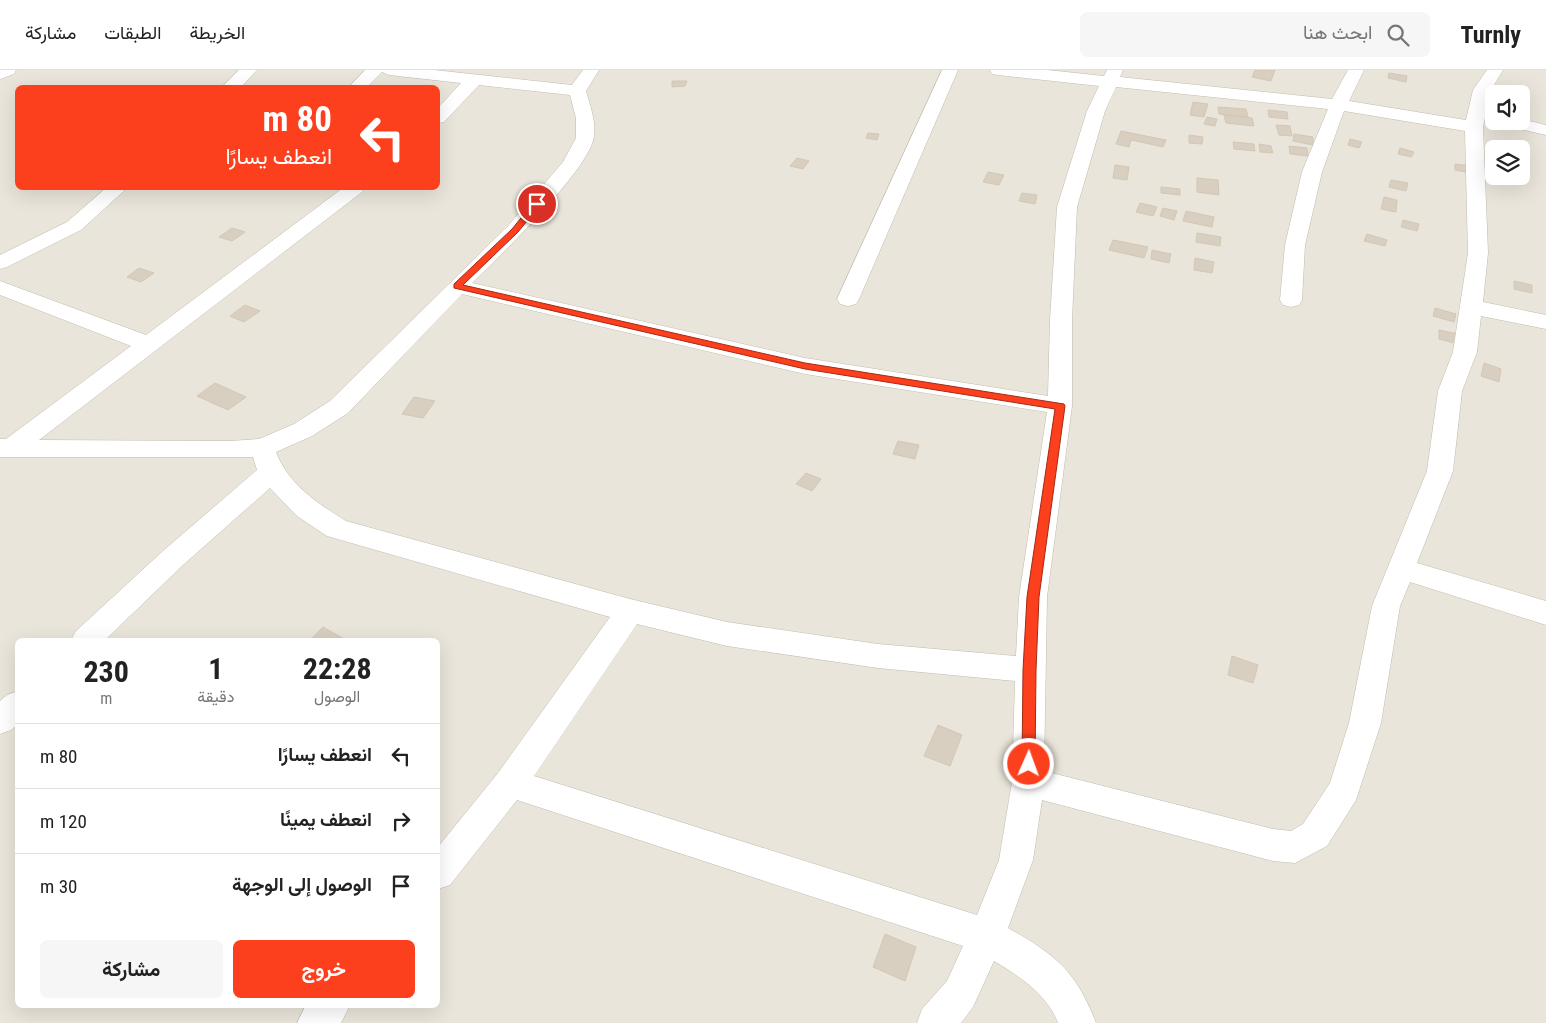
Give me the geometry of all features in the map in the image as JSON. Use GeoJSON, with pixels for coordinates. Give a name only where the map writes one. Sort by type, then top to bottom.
{"type":"FeatureCollection","features":[{"type":"Feature","properties":{"kind":"street"},"geometry":{"type":"LineString","coordinates":[[0,74],[8,70]]}},
{"type":"Feature","properties":{"kind":"street"},"geometry":{"type":"LineString","coordinates":[[232,85],[250,70]]}},
{"type":"Feature","properties":{"kind":"street"},"geometry":{"type":"LineString","coordinates":[[359,85],[374,70]]}},
{"type":"Feature","properties":{"kind":"street"},"geometry":{"type":"LineString","coordinates":[[390,70],[577,91]]}},
{"type":"Feature","properties":{"kind":"street"},"geometry":{"type":"LineString","coordinates":[[577,91],[591,70]]}},
{"type":"Feature","properties":{"kind":"street"},"geometry":{"type":"LineString","coordinates":[[848,299],[950,70]]}},
{"type":"Feature","properties":{"kind":"street"},"geometry":{"type":"LineString","coordinates":[[998,70],[1112,76],[1338,105],[1481,120]]}},
{"type":"Feature","properties":{"kind":"street"},"geometry":{"type":"LineString","coordinates":[[1291,300],[1295,245],[1312,172],[1338,105],[1356,70]]}},
{"type":"Feature","properties":{"kind":"street"},"geometry":{"type":"LineString","coordinates":[[1028,782],[1264,842],[1295,847],[1315,835],[1344,789],[1365,723],[1386,606],[1440,471],[1450,390],[1466,352],[1478,253],[1482,90],[1495,70]]}},
{"type":"Feature","properties":{"kind":"street"},"geometry":{"type":"LineString","coordinates":[[936,1023],[960,994],[987,936],[1016,860],[1028,782],[1033,597],[1060,406],[1061,320],[1067,206],[1096,111],[1112,76]]}},
{"type":"Feature","properties":{"kind":"street"},"geometry":{"type":"LineString","coordinates":[[440,116],[474,80]]}},
{"type":"Feature","properties":{"kind":"street"},"geometry":{"type":"LineString","coordinates":[[88,638],[173,558],[267,460],[302,430],[339,407],[457,286],[515,230],[571,164],[585,138],[586,118],[577,91]]}},
{"type":"Feature","properties":{"kind":"street"},"geometry":{"type":"LineString","coordinates":[[1530,126],[1546,130]]}},
{"type":"Feature","properties":{"kind":"street"},"geometry":{"type":"LineString","coordinates":[[0,263],[74,226],[115,190]]}},
{"type":"Feature","properties":{"kind":"street"},"geometry":{"type":"LineString","coordinates":[[5,448],[148,344],[352,190]]}},
{"type":"Feature","properties":{"kind":"street"},"geometry":{"type":"LineString","coordinates":[[457,286],[805,366],[1060,406]]}},
{"type":"Feature","properties":{"kind":"street"},"geometry":{"type":"LineString","coordinates":[[0,287],[148,344]]}},
{"type":"Feature","properties":{"kind":"street"},"geometry":{"type":"LineString","coordinates":[[1472,307],[1546,322]]}},
{"type":"Feature","properties":{"kind":"street"},"geometry":{"type":"LineString","coordinates":[[5,448],[230,450],[267,460],[306,509],[337,529],[630,611],[727,634],[878,656],[1030,670]]}},
{"type":"Feature","properties":{"kind":"street"},"geometry":{"type":"LineString","coordinates":[[1400,569],[1546,613]]}},
{"type":"Feature","properties":{"kind":"street"},"geometry":{"type":"LineString","coordinates":[[440,870],[510,783],[630,611]]}},
{"type":"Feature","properties":{"kind":"street"},"geometry":{"type":"LineString","coordinates":[[0,720],[15,707]]}},
{"type":"Feature","properties":{"kind":"street"},"geometry":{"type":"LineString","coordinates":[[510,783],[987,936],[1027,958],[1055,985],[1062,992],[1077,1023]]}},
{"type":"Feature","properties":{"kind":"street"},"geometry":{"type":"LineString","coordinates":[[316,1023],[328,1008]]}},
{"type":"Feature","properties":{"kind":"shaded area"},"geometry":{"type":"Polygon","coordinates":[[[0,70],[1546,70],[1546,1023],[0,1023],[0,70]]]}},
{"type":"Feature","properties":{"kind":"building"},"geometry":{"type":"Polygon","coordinates":[[[1255,70],[1275,70],[1271,81],[1252,77],[1255,70]]]}},
{"type":"Feature","properties":{"kind":"building"},"geometry":{"type":"Polygon","coordinates":[[[1389,73],[1407,76],[1406,82],[1388,78],[1389,73]]]}},
{"type":"Feature","properties":{"kind":"building"},"geometry":{"type":"Polygon","coordinates":[[[672,81],[687,81],[685,86],[672,87],[672,81]]]}},
{"type":"Feature","properties":{"kind":"building"},"geometry":{"type":"Polygon","coordinates":[[[1193,102],[1208,104],[1204,117],[1190,115],[1193,102]]]}},
{"type":"Feature","properties":{"kind":"building"},"geometry":{"type":"Polygon","coordinates":[[[1218,107],[1246,109],[1248,117],[1219,114],[1218,107]]]}},
{"type":"Feature","properties":{"kind":"building"},"geometry":{"type":"Polygon","coordinates":[[[1268,110],[1287,112],[1288,119],[1269,117],[1268,110]]]}},
{"type":"Feature","properties":{"kind":"building"},"geometry":{"type":"Polygon","coordinates":[[[1224,115],[1252,118],[1254,126],[1226,123],[1224,115]]]}},
{"type":"Feature","properties":{"kind":"building"},"geometry":{"type":"Polygon","coordinates":[[[1207,117],[1217,119],[1215,126],[1204,124],[1207,117]]]}},
{"type":"Feature","properties":{"kind":"building"},"geometry":{"type":"Polygon","coordinates":[[[1276,125],[1290,126],[1292,136],[1279,135],[1276,125]]]}},
{"type":"Feature","properties":{"kind":"building"},"geometry":{"type":"Polygon","coordinates":[[[1121,131],[1166,140],[1163,147],[1131,140],[1129,147],[1116,144],[1121,131]]]}},
{"type":"Feature","properties":{"kind":"building"},"geometry":{"type":"Polygon","coordinates":[[[868,133],[879,134],[877,140],[866,138],[868,133]]]}},
{"type":"Feature","properties":{"kind":"building"},"geometry":{"type":"Polygon","coordinates":[[[1294,134],[1313,137],[1313,145],[1293,141],[1294,134]]]}},
{"type":"Feature","properties":{"kind":"building"},"geometry":{"type":"Polygon","coordinates":[[[1189,135],[1203,137],[1202,144],[1189,143],[1189,135]]]}},
{"type":"Feature","properties":{"kind":"building"},"geometry":{"type":"Polygon","coordinates":[[[1350,139],[1362,142],[1359,148],[1348,145],[1350,139]]]}},
{"type":"Feature","properties":{"kind":"building"},"geometry":{"type":"Polygon","coordinates":[[[1233,142],[1254,144],[1255,151],[1234,149],[1233,142]]]}},
{"type":"Feature","properties":{"kind":"building"},"geometry":{"type":"Polygon","coordinates":[[[1259,144],[1271,146],[1273,153],[1260,152],[1259,144]]]}},
{"type":"Feature","properties":{"kind":"building"},"geometry":{"type":"Polygon","coordinates":[[[1289,146],[1307,148],[1308,156],[1290,154],[1289,146]]]}},
{"type":"Feature","properties":{"kind":"building"},"geometry":{"type":"Polygon","coordinates":[[[1400,148],[1414,152],[1411,157],[1398,154],[1400,148]]]}},
{"type":"Feature","properties":{"kind":"building"},"geometry":{"type":"Polygon","coordinates":[[[797,158],[809,161],[803,169],[790,166],[797,158]]]}},
{"type":"Feature","properties":{"kind":"building"},"geometry":{"type":"Polygon","coordinates":[[[1455,164],[1471,166],[1471,173],[1455,170],[1455,164]]]}},
{"type":"Feature","properties":{"kind":"building"},"geometry":{"type":"Polygon","coordinates":[[[1115,165],[1129,167],[1127,180],[1113,178],[1115,165]]]}},
{"type":"Feature","properties":{"kind":"building"},"geometry":{"type":"Polygon","coordinates":[[[988,172],[1004,175],[999,185],[983,182],[988,172]]]}},
{"type":"Feature","properties":{"kind":"building"},"geometry":{"type":"Polygon","coordinates":[[[1197,178],[1218,180],[1219,195],[1197,192],[1197,178]]]}},
{"type":"Feature","properties":{"kind":"building"},"geometry":{"type":"Polygon","coordinates":[[[1391,180],[1408,183],[1406,191],[1389,187],[1391,180]]]}},
{"type":"Feature","properties":{"kind":"building"},"geometry":{"type":"Polygon","coordinates":[[[1161,187],[1180,189],[1180,195],[1161,193],[1161,187]]]}},
{"type":"Feature","properties":{"kind":"building"},"geometry":{"type":"Polygon","coordinates":[[[1022,193],[1037,195],[1035,204],[1019,201],[1022,193]]]}},
{"type":"Feature","properties":{"kind":"building"},"geometry":{"type":"Polygon","coordinates":[[[1384,197],[1397,200],[1396,212],[1381,209],[1384,197]]]}},
{"type":"Feature","properties":{"kind":"building"},"geometry":{"type":"Polygon","coordinates":[[[1140,203],[1157,207],[1153,216],[1136,212],[1140,203]]]}},
{"type":"Feature","properties":{"kind":"building"},"geometry":{"type":"Polygon","coordinates":[[[1163,208],[1177,211],[1174,220],[1160,216],[1163,208]]]}},
{"type":"Feature","properties":{"kind":"building"},"geometry":{"type":"Polygon","coordinates":[[[1186,211],[1214,217],[1212,227],[1183,221],[1186,211]]]}},
{"type":"Feature","properties":{"kind":"building"},"geometry":{"type":"Polygon","coordinates":[[[1403,220],[1419,224],[1417,231],[1401,227],[1403,220]]]}},
{"type":"Feature","properties":{"kind":"building"},"geometry":{"type":"Polygon","coordinates":[[[232,228],[245,232],[232,241],[219,237],[232,228]]]}},
{"type":"Feature","properties":{"kind":"building"},"geometry":{"type":"Polygon","coordinates":[[[1197,233],[1221,237],[1220,246],[1196,242],[1197,233]]]}},
{"type":"Feature","properties":{"kind":"building"},"geometry":{"type":"Polygon","coordinates":[[[1367,234],[1387,240],[1385,246],[1364,241],[1367,234]]]}},
{"type":"Feature","properties":{"kind":"building"},"geometry":{"type":"Polygon","coordinates":[[[1113,240],[1148,247],[1144,258],[1109,250],[1113,240]]]}},
{"type":"Feature","properties":{"kind":"building"},"geometry":{"type":"Polygon","coordinates":[[[1152,250],[1171,254],[1169,263],[1151,259],[1152,250]]]}},
{"type":"Feature","properties":{"kind":"building"},"geometry":{"type":"Polygon","coordinates":[[[1195,258],[1214,262],[1212,273],[1194,270],[1195,258]]]}},
{"type":"Feature","properties":{"kind":"building"},"geometry":{"type":"Polygon","coordinates":[[[139,268],[154,273],[141,282],[127,277],[139,268]]]}},
{"type":"Feature","properties":{"kind":"building"},"geometry":{"type":"Polygon","coordinates":[[[1514,281],[1532,285],[1532,293],[1514,289],[1514,281]]]}},
{"type":"Feature","properties":{"kind":"building"},"geometry":{"type":"Polygon","coordinates":[[[245,305],[260,311],[244,322],[230,316],[245,305]]]}},
{"type":"Feature","properties":{"kind":"building"},"geometry":{"type":"Polygon","coordinates":[[[1435,308],[1456,314],[1454,322],[1433,316],[1435,308]]]}},
{"type":"Feature","properties":{"kind":"building"},"geometry":{"type":"Polygon","coordinates":[[[1439,330],[1458,334],[1458,344],[1439,339],[1439,330]]]}},
{"type":"Feature","properties":{"kind":"building"},"geometry":{"type":"Polygon","coordinates":[[[1484,363],[1501,369],[1499,382],[1481,376],[1484,363]]]}},
{"type":"Feature","properties":{"kind":"building"},"geometry":{"type":"Polygon","coordinates":[[[215,383],[246,397],[228,410],[197,396],[215,383]]]}},
{"type":"Feature","properties":{"kind":"building"},"geometry":{"type":"Polygon","coordinates":[[[414,397],[435,401],[423,418],[402,414],[414,397]]]}},
{"type":"Feature","properties":{"kind":"building"},"geometry":{"type":"Polygon","coordinates":[[[898,441],[919,445],[915,459],[893,454],[898,441]]]}},
{"type":"Feature","properties":{"kind":"building"},"geometry":{"type":"Polygon","coordinates":[[[806,473],[821,479],[812,491],[796,484],[806,473]]]}},
{"type":"Feature","properties":{"kind":"building"},"geometry":{"type":"Polygon","coordinates":[[[323,627],[342,638],[312,638],[323,627]]]}},
{"type":"Feature","properties":{"kind":"building"},"geometry":{"type":"Polygon","coordinates":[[[1232,656],[1258,665],[1253,683],[1228,675],[1232,656]]]}},
{"type":"Feature","properties":{"kind":"building"},"geometry":{"type":"Polygon","coordinates":[[[938,725],[962,735],[950,766],[924,756],[938,725]]]}},
{"type":"Feature","properties":{"kind":"building"},"geometry":{"type":"Polygon","coordinates":[[[885,934],[916,947],[905,981],[873,967],[885,934]]]}},
{"type":"Feature","properties":{"kind":"route"},"geometry":{"type":"LineString","coordinates":[[537,204],[515,230],[457,286],[805,366],[1060,406],[1033,597],[1029,764]]}}]}
